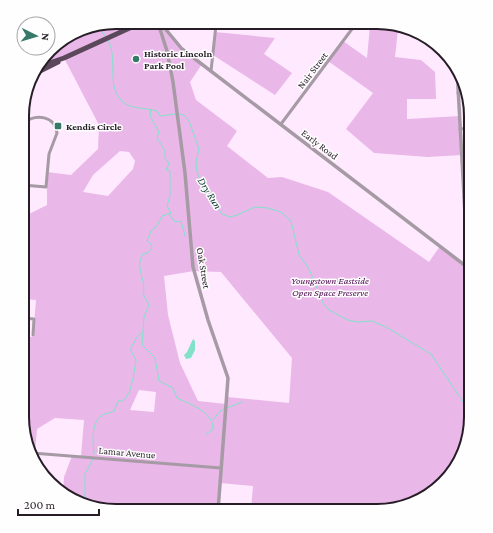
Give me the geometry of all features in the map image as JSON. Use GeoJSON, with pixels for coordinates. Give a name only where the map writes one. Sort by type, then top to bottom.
{"type":"FeatureCollection","features":[{"type":"Feature","properties":{"kind":"highway"},"geometry":{"type":"LineString","coordinates":[[43,69],[63,58],[127,29]]}},
{"type":"Feature","properties":{"kind":"highway"},"geometry":{"type":"LineString","coordinates":[[47,64],[63,58]]}},
{"type":"Feature","properties":{"kind":"street","name":"Oak Street"},"geometry":{"type":"LineString","coordinates":[[160,29],[167,51],[173,82],[185,173],[194,267],[208,320],[227,373],[227,397],[218,504]]}},
{"type":"Feature","properties":{"kind":"street","name":"Early Road"},"geometry":{"type":"LineString","coordinates":[[165,29],[182,49],[464,265]]}},
{"type":"Feature","properties":{"kind":"street"},"geometry":{"type":"LineString","coordinates":[[211,71],[216,29]]}},
{"type":"Feature","properties":{"kind":"street","name":"Nair Street"},"geometry":{"type":"LineString","coordinates":[[281,124],[352,29]]}},
{"type":"Feature","properties":{"kind":"street"},"geometry":{"type":"LineString","coordinates":[[458,85],[464,197]]}},
{"type":"Feature","properties":{"kind":"street"},"geometry":{"type":"LineString","coordinates":[[29,120],[32,118],[43,118],[53,123],[57,129],[57,138],[49,154],[46,187],[29,186]]}},
{"type":"Feature","properties":{"kind":"street"},"geometry":{"type":"LineString","coordinates":[[29,319],[34,319],[33,335]]}},
{"type":"Feature","properties":{"kind":"street","name":"Lamar Avenue"},"geometry":{"type":"LineString","coordinates":[[37,453],[221,468]]}},
{"type":"Feature","properties":{"kind":"green space","name":"Youngstown Eastside Open Space Preserve"},"geometry":{"type":"Polygon","coordinates":[[[110,29],[166,29],[179,45],[202,64],[190,82],[196,100],[237,131],[227,146],[268,178],[282,177],[328,192],[429,262],[440,246],[464,265],[464,423],[461,440],[452,460],[446,470],[434,482],[415,495],[383,504],[251,504],[253,486],[220,483],[218,504],[110,504],[93,501],[72,492],[63,486],[64,477],[72,456],[81,456],[84,420],[55,418],[37,429],[35,448],[29,423],[29,337],[33,337],[36,300],[29,299],[29,214],[47,205],[47,172],[71,175],[98,149],[99,125],[64,58],[47,64],[59,51],[72,41],[88,34],[110,29]],[[120,151],[93,175],[83,192],[108,196],[133,169],[135,161],[129,152],[120,151]],[[194,271],[164,276],[168,315],[180,363],[198,401],[226,404],[227,397],[289,403],[292,358],[221,272],[194,271]],[[139,390],[130,410],[154,412],[156,392],[139,390]]]}},
{"type":"Feature","properties":{"kind":"green space"},"geometry":{"type":"Polygon","coordinates":[[[370,29],[398,32],[395,57],[421,60],[435,72],[436,99],[407,99],[407,119],[460,116],[462,155],[428,157],[374,153],[346,129],[373,93],[328,61],[343,41],[367,58],[370,29]]]}},
{"type":"Feature","properties":{"kind":"green space"},"geometry":{"type":"Polygon","coordinates":[[[215,32],[275,38],[264,54],[292,73],[275,95],[213,55],[215,32]]]}},
{"type":"Feature","properties":{"kind":"shaded area"},"geometry":{"type":"Polygon","coordinates":[[[193,339],[195,341],[195,350],[191,358],[186,359],[184,355],[193,339]]]}},
{"type":"Feature","properties":{"kind":"waterway","name":"Dry Run"},"geometry":{"type":"LineString","coordinates":[[101,31],[106,37]]}},
{"type":"Feature","properties":{"kind":"waterway","name":"Dry Run"},"geometry":{"type":"LineString","coordinates":[[108,40],[113,57],[113,76],[116,94],[122,101],[133,107],[157,111],[160,116],[175,114]]}},
{"type":"Feature","properties":{"kind":"waterway"},"geometry":{"type":"LineString","coordinates":[[151,109],[150,116],[159,132],[157,138],[165,151],[165,158],[169,163],[166,170],[169,170],[170,172],[170,195],[167,206],[171,213],[162,216],[157,226],[151,231],[147,241],[151,244],[152,248],[148,253],[143,254],[141,259],[140,269],[144,289],[143,294],[149,305],[144,317],[142,345],[155,358],[159,381],[173,388],[177,398],[204,412],[211,421],[213,427],[212,430],[206,434]]}},
{"type":"Feature","properties":{"kind":"waterway","name":"Dry Run"},"geometry":{"type":"LineString","coordinates":[[179,114],[184,115],[189,121],[199,149],[196,162],[197,172],[201,183],[222,214],[230,217],[255,207],[268,208],[281,212],[291,221],[299,255],[309,269],[323,303],[329,310],[348,320],[357,322],[372,321],[386,327],[431,354],[464,403]]}},
{"type":"Feature","properties":{"kind":"waterway"},"geometry":{"type":"LineString","coordinates":[[169,214],[175,222],[181,221],[185,236]]}},
{"type":"Feature","properties":{"kind":"waterway"},"geometry":{"type":"LineString","coordinates":[[94,454],[93,438],[97,421],[105,414],[114,411],[118,401],[123,401],[129,393],[136,360],[131,348],[137,337],[143,332]]}},
{"type":"Feature","properties":{"kind":"waterway"},"geometry":{"type":"LineString","coordinates":[[227,408],[242,402]]}},
{"type":"Feature","properties":{"kind":"waterway"},"geometry":{"type":"LineString","coordinates":[[213,420],[220,411],[224,409]]}},
{"type":"Feature","properties":{"kind":"waterway"},"geometry":{"type":"LineString","coordinates":[[84,497],[85,474],[93,459]]}},
{"type":"Feature","properties":{"kind":"place","name":"Historic Lincoln Park Pool"},"geometry":{"type":"Point","coordinates":[136,59]}},
{"type":"Feature","properties":{"kind":"place","name":"Kendis Circle"},"geometry":{"type":"Point","coordinates":[58,126]}}]}
